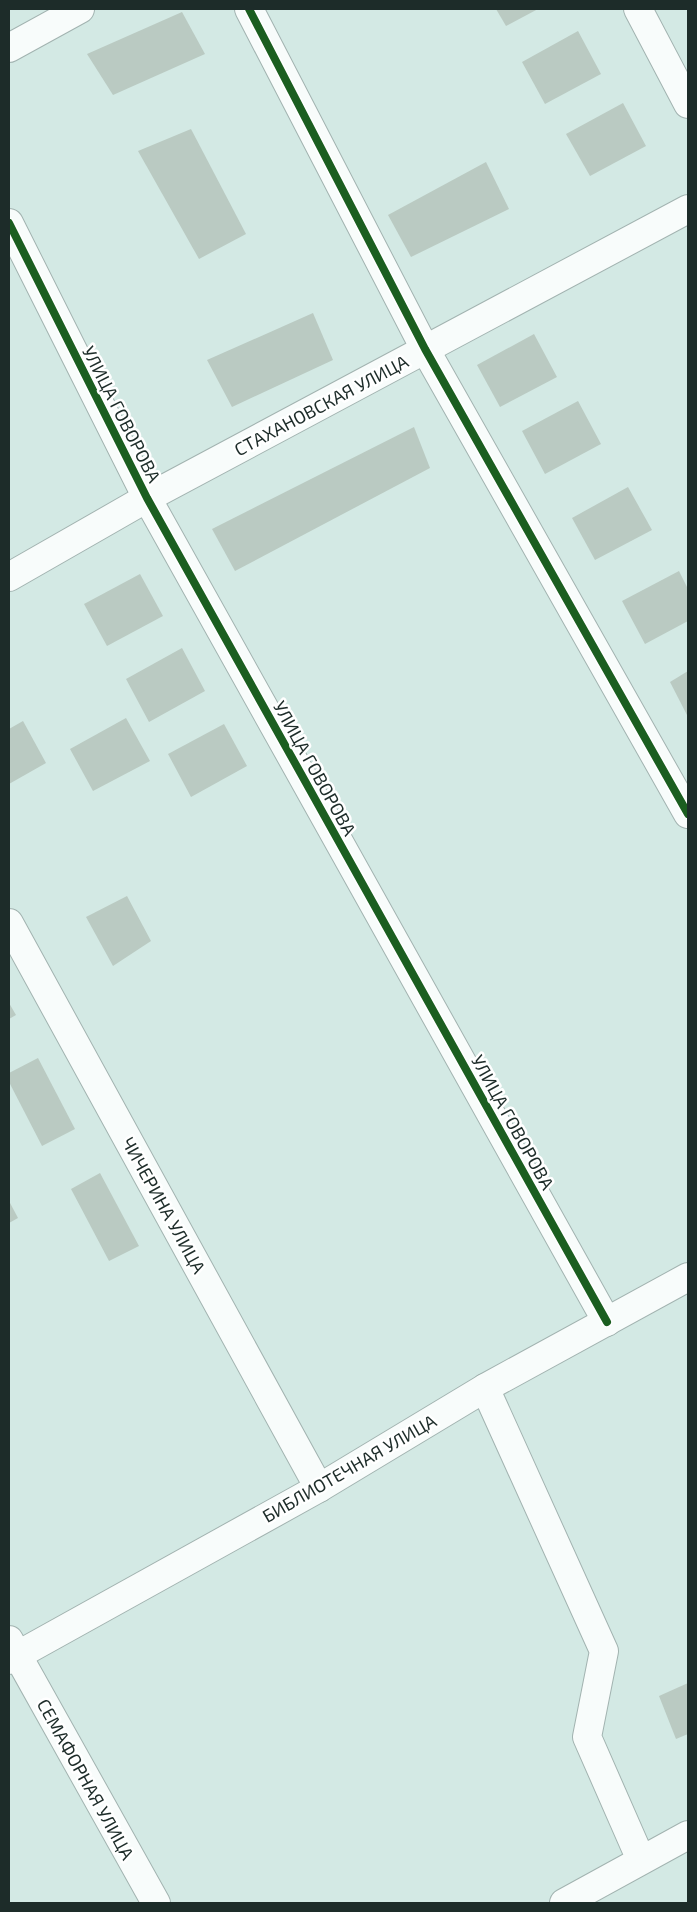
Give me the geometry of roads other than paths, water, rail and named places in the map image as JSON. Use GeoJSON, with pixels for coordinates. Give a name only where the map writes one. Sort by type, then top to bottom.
{"type":"FeatureCollection","features":[{"type":"Feature","properties":{"kind":"street"},"geometry":{"type":"LineString","coordinates":[[9,48],[80,9]]}},
{"type":"Feature","properties":{"kind":"street"},"geometry":{"type":"LineString","coordinates":[[250,9],[425,350],[688,814]]}},
{"type":"Feature","properties":{"kind":"street"},"geometry":{"type":"LineString","coordinates":[[638,9],[688,104]]}},
{"type":"Feature","properties":{"kind":"street","name":"СТАХАНОВСКАЯ УЛИЦА"},"geometry":{"type":"LineString","coordinates":[[9,577],[147,498],[688,209]]}},
{"type":"Feature","properties":{"kind":"street","name":"УЛИЦА ГОВОРОВА"},"geometry":{"type":"LineString","coordinates":[[9,223],[147,498],[607,1322]]}},
{"type":"Feature","properties":{"kind":"street","name":"ЧИЧЕРИНА УЛИЦА"},"geometry":{"type":"LineString","coordinates":[[9,923],[319,1488]]}},
{"type":"Feature","properties":{"kind":"street","name":"БИБЛИОТЕЧНАЯ УЛИЦА"},"geometry":{"type":"LineString","coordinates":[[12,1652],[319,1488],[485,1388],[688,1277]]}},
{"type":"Feature","properties":{"kind":"street"},"geometry":{"type":"LineString","coordinates":[[485,1388],[604,1651],[587,1737],[642,1860]]}},
{"type":"Feature","properties":{"kind":"street","name":"СЕМАФОРНАЯ УЛИЦА"},"geometry":{"type":"LineString","coordinates":[[12,1652],[156,1903]]}},
{"type":"Feature","properties":{"kind":"street"},"geometry":{"type":"LineString","coordinates":[[564,1903],[688,1835]]}}]}
